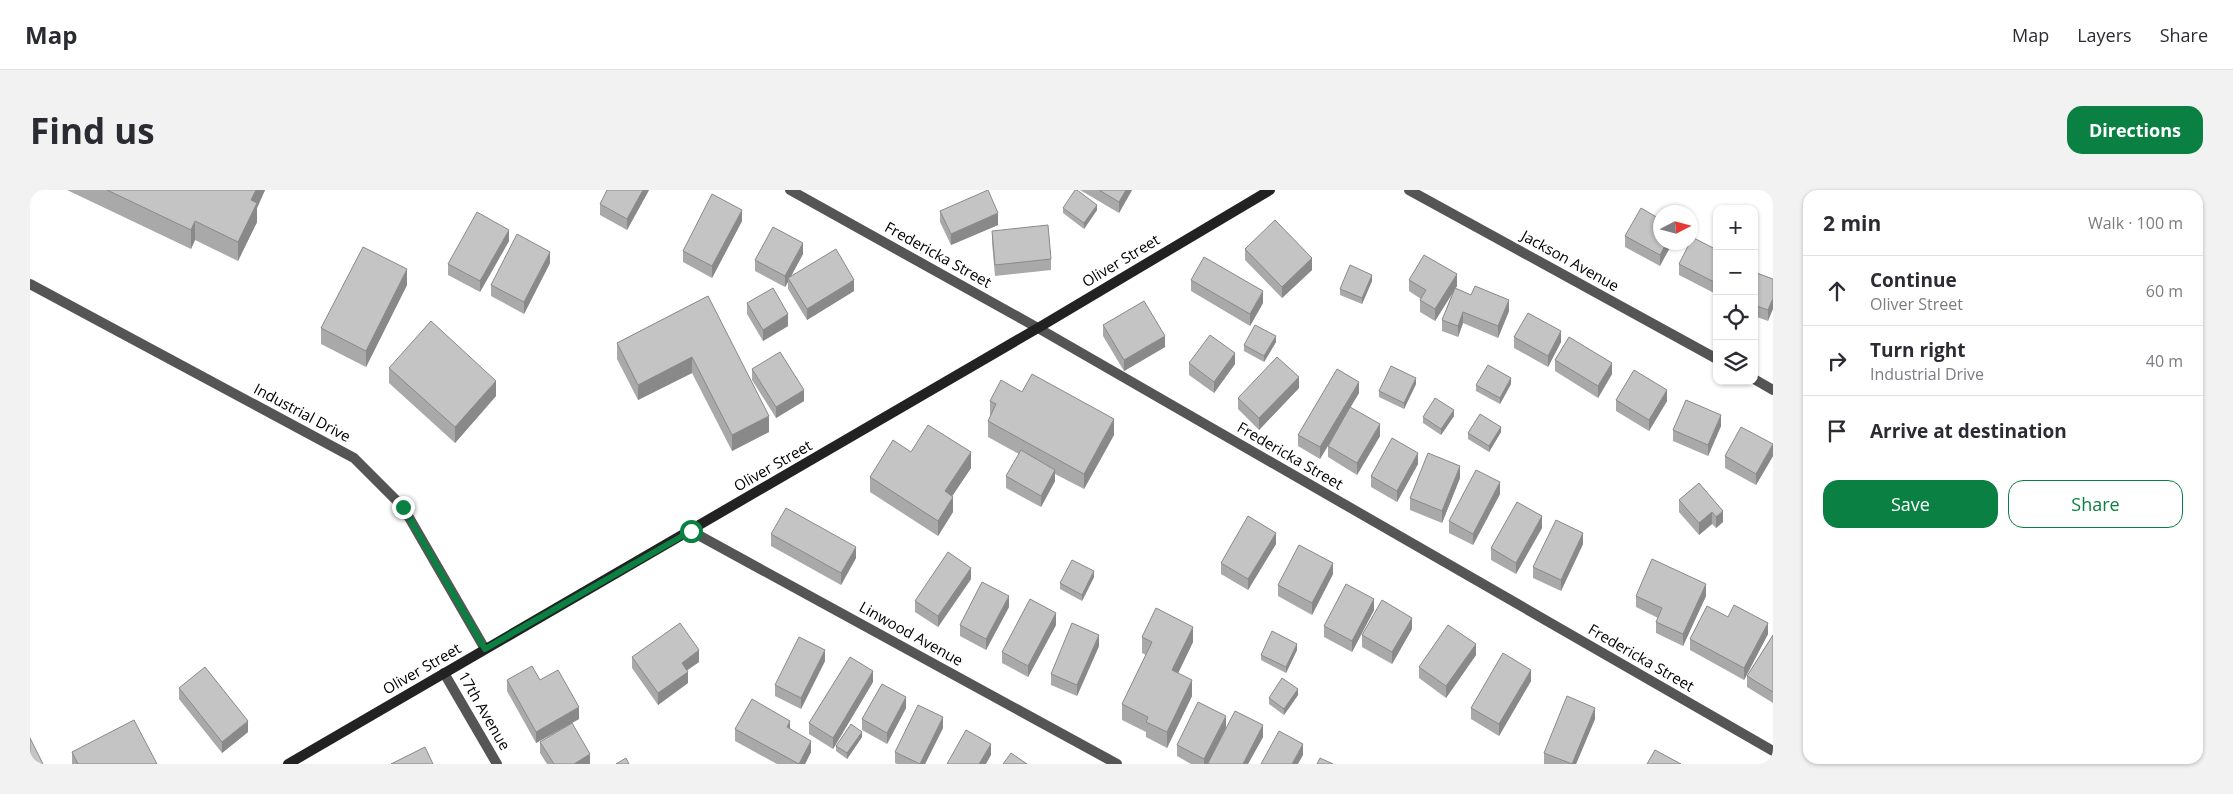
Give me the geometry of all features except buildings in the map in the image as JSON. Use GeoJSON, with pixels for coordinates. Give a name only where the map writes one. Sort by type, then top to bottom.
{"type":"FeatureCollection","features":[{"type":"Feature","properties":{"kind":"main road","name":"Oliver Street"},"geometry":{"type":"LineString","coordinates":[[288,764],[691,531],[1270,190]]}},
{"type":"Feature","properties":{"kind":"street","name":"Fredericka Street"},"geometry":{"type":"LineString","coordinates":[[790,190],[1038,328],[1773,752]]}},
{"type":"Feature","properties":{"kind":"street","name":"Jackson Avenue"},"geometry":{"type":"LineString","coordinates":[[1409,190],[1713,357]]}},
{"type":"Feature","properties":{"kind":"street","name":"Industrial Drive"},"geometry":{"type":"LineString","coordinates":[[30,284],[354,458],[403,507],[485,649]]}},
{"type":"Feature","properties":{"kind":"street"},"geometry":{"type":"LineString","coordinates":[[1758,381],[1773,390]]}},
{"type":"Feature","properties":{"kind":"street","name":"Linwood Avenue"},"geometry":{"type":"LineString","coordinates":[[691,531],[1117,764]]}},
{"type":"Feature","properties":{"kind":"street","name":"17th Avenue"},"geometry":{"type":"LineString","coordinates":[[444,673],[497,764]]}},
{"type":"Feature","properties":{"kind":"route"},"geometry":{"type":"LineString","coordinates":[[403,507],[485,649],[691,531]]}}]}
